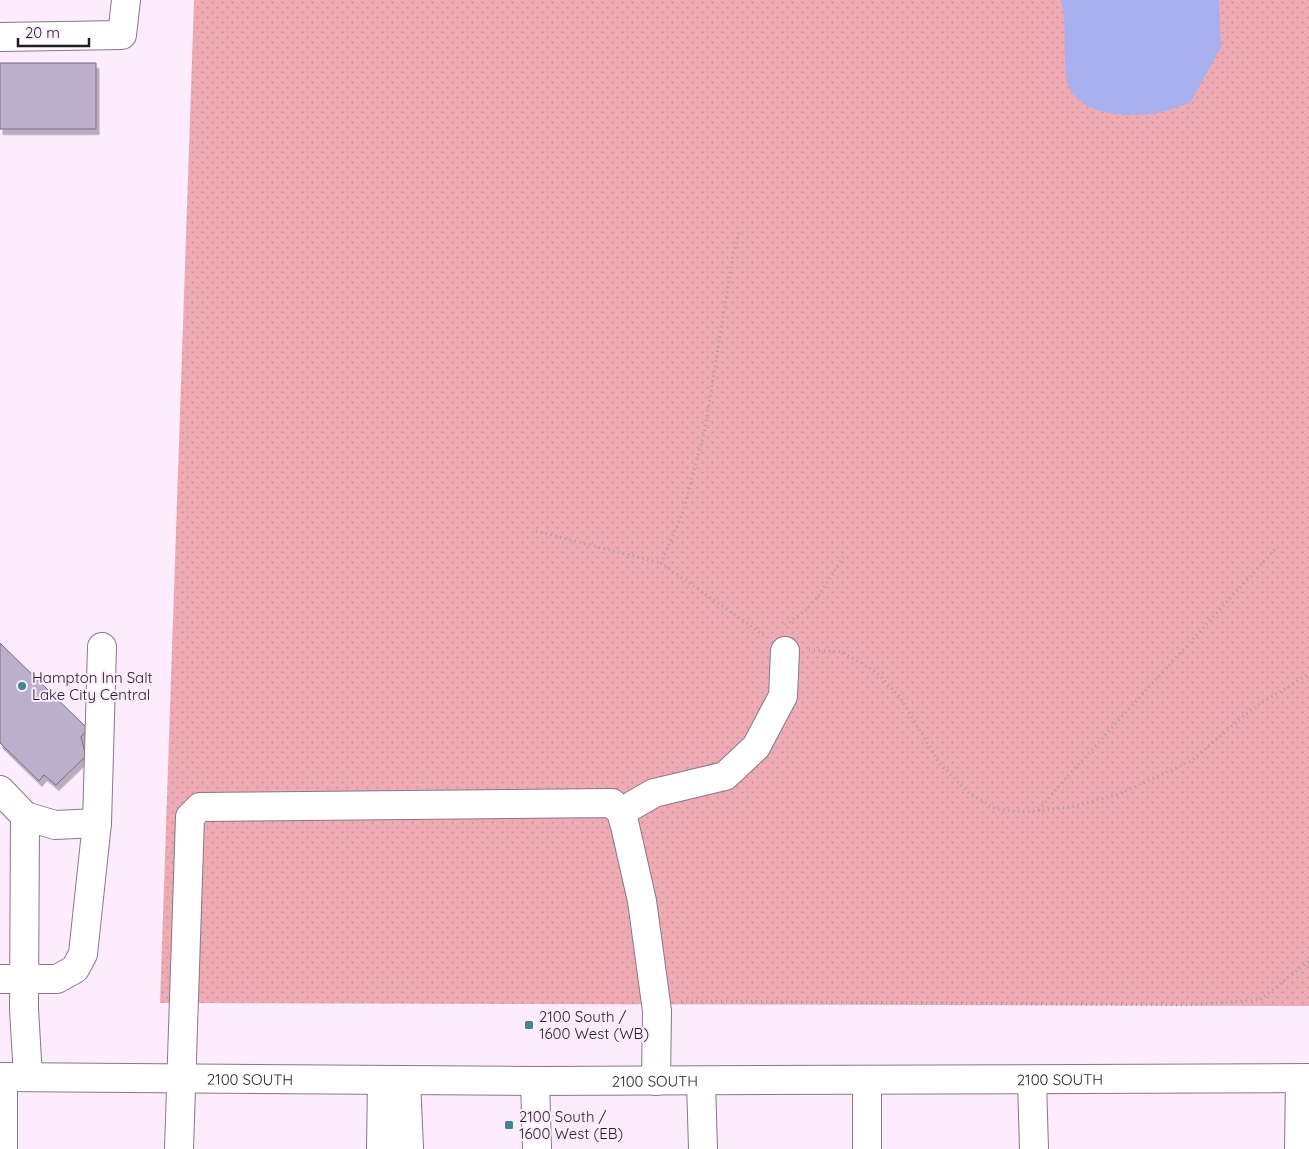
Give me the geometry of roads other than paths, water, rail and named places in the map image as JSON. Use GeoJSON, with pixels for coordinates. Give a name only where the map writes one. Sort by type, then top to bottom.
{"type":"FeatureCollection","features":[{"type":"Feature","properties":{"kind":"street"},"geometry":{"type":"LineString","coordinates":[[0,37],[122,35],[126,0]]}},
{"type":"Feature","properties":{"kind":"street"},"geometry":{"type":"LineString","coordinates":[[620,812],[654,793],[725,776],[756,747],[783,696],[778,645]]}},
{"type":"Feature","properties":{"kind":"street"},"geometry":{"type":"LineString","coordinates":[[12,979],[48,980],[65,976],[75,969],[83,954],[97,823],[102,648]]}},
{"type":"Feature","properties":{"kind":"street"},"geometry":{"type":"LineString","coordinates":[[0,790],[25,816],[55,825],[97,823]]}},
{"type":"Feature","properties":{"kind":"street"},"geometry":{"type":"LineString","coordinates":[[179,1149],[190,817],[200,806],[612,803],[620,812],[642,901],[657,1011],[656,1080]]}},
{"type":"Feature","properties":{"kind":"street"},"geometry":{"type":"LineString","coordinates":[[3,1149],[10,1077],[12,979],[25,816]]}},
{"type":"Feature","properties":{"kind":"street","name":"2100 SOUTH"},"geometry":{"type":"LineString","coordinates":[[10,1077],[394,1080],[1305,1078]]}},
{"type":"Feature","properties":{"kind":"street"},"geometry":{"type":"LineString","coordinates":[[1299,1149],[1305,1078]]}},
{"type":"Feature","properties":{"kind":"street"},"geometry":{"type":"LineString","coordinates":[[381,1149],[394,1080]]}},
{"type":"Feature","properties":{"kind":"street"},"geometry":{"type":"LineString","coordinates":[[394,1080],[409,1149]]}},
{"type":"Feature","properties":{"kind":"street"},"geometry":{"type":"LineString","coordinates":[[535,1080],[537,1149]]}},
{"type":"Feature","properties":{"kind":"street"},"geometry":{"type":"LineString","coordinates":[[701,1080],[703,1149]]}},
{"type":"Feature","properties":{"kind":"street"},"geometry":{"type":"LineString","coordinates":[[867,1080],[867,1149]]}},
{"type":"Feature","properties":{"kind":"street"},"geometry":{"type":"LineString","coordinates":[[1032,1080],[1034,1149]]}},
{"type":"Feature","properties":{"kind":"water"},"geometry":{"type":"Polygon","coordinates":[[[1061,0],[1219,0],[1221,47],[1190,103],[1161,112],[1145,114],[1132,115],[1105,112],[1092,108],[1080,101],[1072,93],[1067,81],[1064,20],[1061,0]]]}},
{"type":"Feature","properties":{"kind":"place","name":"Hampton Inn Salt Lake City Central"},"geometry":{"type":"Point","coordinates":[22,686]}},
{"type":"Feature","properties":{"kind":"place","name":"2100 South / 1600 West (WB)"},"geometry":{"type":"Point","coordinates":[529,1025]}},
{"type":"Feature","properties":{"kind":"place","name":"2100 South / 1600 West (EB)"},"geometry":{"type":"Point","coordinates":[509,1125]}}]}
